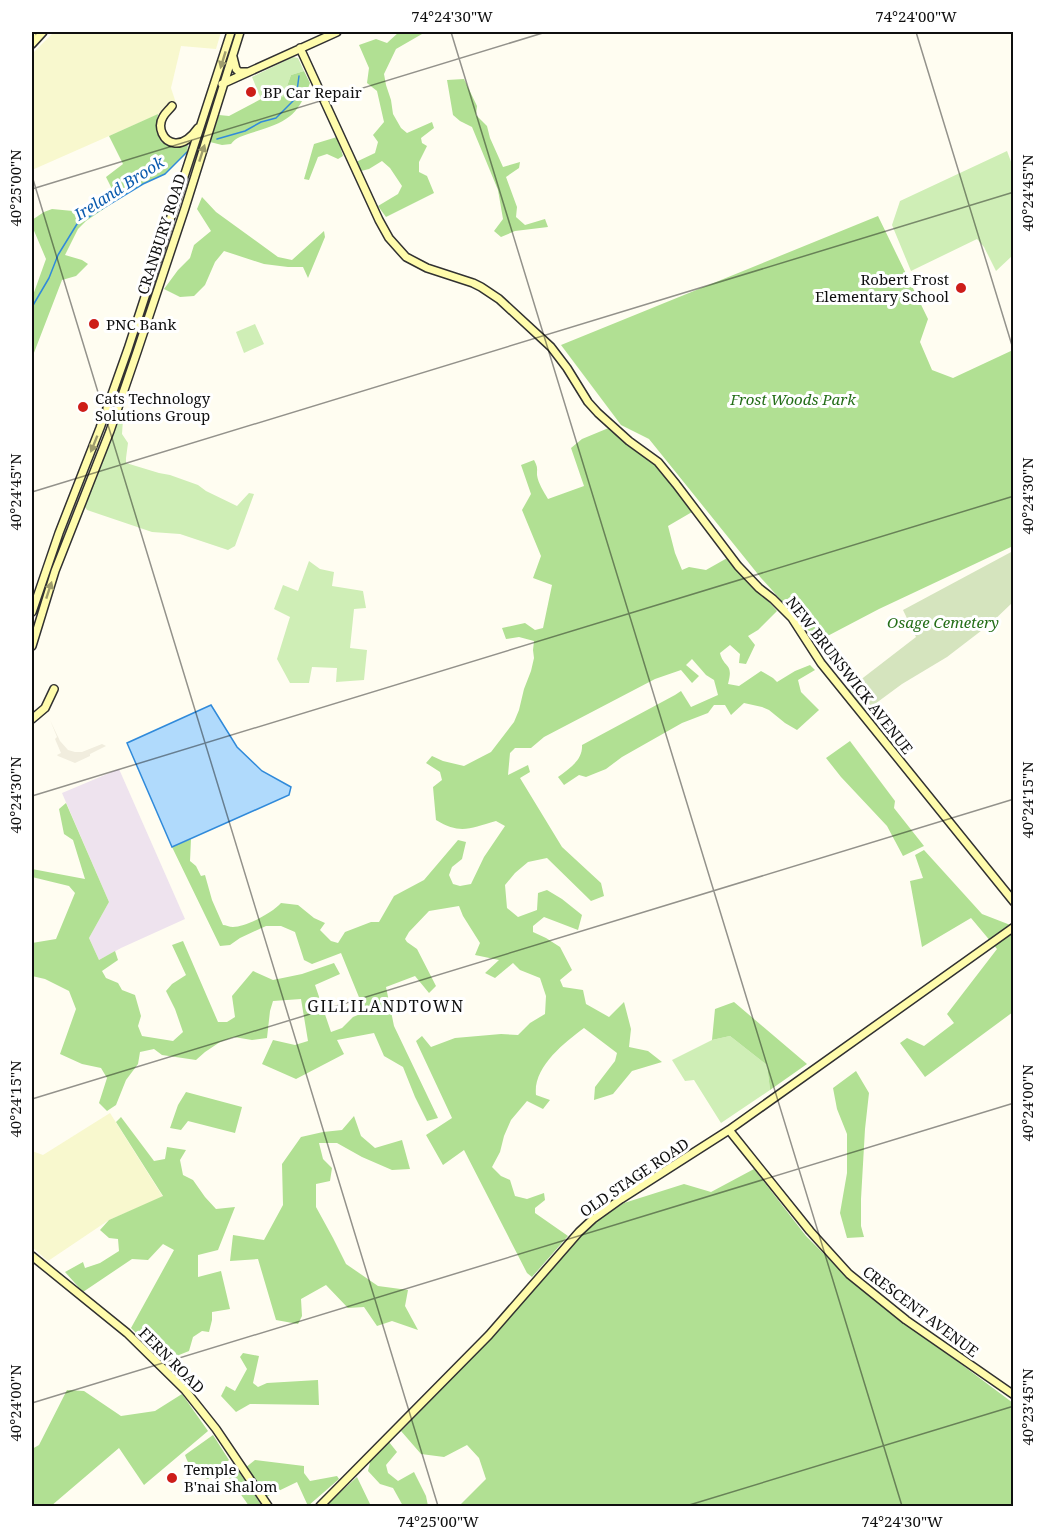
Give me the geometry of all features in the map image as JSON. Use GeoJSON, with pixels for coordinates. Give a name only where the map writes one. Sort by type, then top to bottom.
{"type":"FeatureCollection","features":[{"type":"Feature","properties":{"kind":"main road"},"geometry":{"type":"LineString","coordinates":[[32,44],[43,32]]}},
{"type":"Feature","properties":{"kind":"main road","name":"CRANBURY ROAD"},"geometry":{"type":"LineString","coordinates":[[32,612],[58,533],[100,428],[125,357],[231,32]]}},
{"type":"Feature","properties":{"kind":"main road","name":"CRANBURY ROAD"},"geometry":{"type":"LineString","coordinates":[[32,646],[55,571],[120,402],[185,208],[240,32]]}},
{"type":"Feature","properties":{"kind":"main road"},"geometry":{"type":"LineString","coordinates":[[213,88],[337,32]]}},
{"type":"Feature","properties":{"kind":"main road","name":"NEW BRUNSWICK AVENUE"},"geometry":{"type":"LineString","coordinates":[[300,48],[388,238],[406,257],[421,266],[473,283],[491,293],[551,347],[560,357],[588,402],[629,441],[658,462],[738,566],[792,618],[821,663],[1014,902]]}},
{"type":"Feature","properties":{"kind":"main road"},"geometry":{"type":"LineString","coordinates":[[232,56],[239,72],[249,72]]}},
{"type":"Feature","properties":{"kind":"main road"},"geometry":{"type":"LineString","coordinates":[[172,106],[163,117],[160,126],[164,136],[173,143],[183,142],[190,137],[204,118]]}},
{"type":"Feature","properties":{"kind":"main road"},"geometry":{"type":"LineString","coordinates":[[32,719],[45,708],[54,688]]}},
{"type":"Feature","properties":{"kind":"main road","name":"OLD STAGE ROAD"},"geometry":{"type":"LineString","coordinates":[[320,1506],[489,1335],[585,1227],[621,1199],[729,1130],[1014,927]]}},
{"type":"Feature","properties":{"kind":"main road","name":"CRESCENT AVENUE"},"geometry":{"type":"LineString","coordinates":[[729,1130],[810,1231],[849,1274],[906,1320],[1014,1395]]}},
{"type":"Feature","properties":{"kind":"main road","name":"FERN ROAD"},"geometry":{"type":"LineString","coordinates":[[32,1256],[127,1333],[189,1394],[216,1429],[268,1506]]}},
{"type":"Feature","properties":{"kind":"shaded area"},"geometry":{"type":"Polygon","coordinates":[[[50,720],[60,741],[68,750],[82,752],[102,744],[106,746],[75,763],[58,756],[61,753],[50,720]]]}},
{"type":"Feature","properties":{"kind":"shaded area"},"geometry":{"type":"Polygon","coordinates":[[[119,769],[185,919],[99,960],[89,938],[109,902],[62,793],[119,769]]]}},
{"type":"Feature","properties":{"kind":"green space"},"geometry":{"type":"Polygon","coordinates":[[[54,32],[221,32],[216,49],[181,46],[171,88],[177,106],[32,170],[32,54],[54,32]]]}},
{"type":"Feature","properties":{"kind":"green space"},"geometry":{"type":"Polygon","coordinates":[[[399,32],[441,32],[422,34],[396,49],[384,74],[393,114],[401,128],[407,133],[432,122],[434,128],[421,138],[422,143],[427,146],[419,162],[419,172],[427,176],[434,193],[386,217],[378,206],[398,194],[402,186],[390,168],[382,161],[361,171],[356,162],[375,153],[378,142],[373,135],[384,122],[377,91],[367,83],[369,68],[359,45],[376,39],[387,43],[399,32]]]}},
{"type":"Feature","properties":{"kind":"green space"},"geometry":{"type":"Polygon","coordinates":[[[293,57],[298,58],[304,71],[291,75],[283,97],[261,99],[252,77],[293,57]]]}},
{"type":"Feature","properties":{"kind":"green space"},"geometry":{"type":"Polygon","coordinates":[[[304,71],[310,83],[295,112],[273,126],[240,137],[231,144],[222,145],[210,142],[219,115],[229,116],[261,99],[283,97],[291,75],[304,71]]]}},
{"type":"Feature","properties":{"kind":"green space"},"geometry":{"type":"Polygon","coordinates":[[[464,79],[477,106],[476,115],[487,126],[503,167],[520,162],[519,168],[506,177],[517,207],[516,217],[525,225],[545,219],[548,227],[515,231],[501,237],[494,231],[503,219],[498,190],[472,127],[453,115],[447,80],[464,79]]]}},
{"type":"Feature","properties":{"kind":"green space"},"geometry":{"type":"Polygon","coordinates":[[[158,114],[156,129],[161,142],[179,147],[188,145],[187,152],[165,174],[120,198],[78,229],[65,255],[88,264],[76,276],[62,280],[32,358],[32,298],[46,259],[32,226],[32,220],[52,209],[73,211],[116,197],[106,177],[123,164],[109,136],[158,114]]]}},
{"type":"Feature","properties":{"kind":"green space"},"geometry":{"type":"Polygon","coordinates":[[[337,137],[343,156],[338,159],[327,154],[318,157],[309,180],[304,179],[314,144],[337,137]]]}},
{"type":"Feature","properties":{"kind":"green space"},"geometry":{"type":"Polygon","coordinates":[[[1007,151],[1013,167],[1014,252],[1012,256],[996,271],[984,247],[977,239],[911,271],[892,225],[900,201],[1007,151]]]}},
{"type":"Feature","properties":{"kind":"green space"},"geometry":{"type":"Polygon","coordinates":[[[202,197],[216,212],[278,257],[292,260],[324,231],[325,237],[308,278],[303,267],[264,264],[224,251],[215,262],[205,285],[194,296],[180,297],[164,289],[190,258],[194,245],[211,231],[197,209],[202,197]]]}},
{"type":"Feature","properties":{"kind":"green space","name":"Frost Woods Park"},"geometry":{"type":"Polygon","coordinates":[[[878,216],[928,319],[920,342],[932,370],[953,378],[1013,350],[1013,546],[879,609],[818,641],[761,578],[649,439],[621,425],[561,345],[878,216]]]}},
{"type":"Feature","properties":{"kind":"green space"},"geometry":{"type":"Polygon","coordinates":[[[255,324],[264,344],[244,353],[236,332],[255,324]]]}},
{"type":"Feature","properties":{"kind":"green space"},"geometry":{"type":"Polygon","coordinates":[[[118,417],[123,419],[122,434],[128,443],[126,463],[198,485],[237,506],[249,493],[254,494],[235,546],[228,550],[180,534],[152,532],[87,510],[84,501],[118,417]]]}},
{"type":"Feature","properties":{"kind":"green space"},"geometry":{"type":"Polygon","coordinates":[[[611,427],[654,462],[692,512],[668,526],[682,570],[689,567],[706,570],[729,557],[777,611],[758,630],[748,636],[755,645],[746,664],[739,663],[740,654],[730,645],[720,653],[730,672],[728,684],[739,686],[761,671],[777,682],[810,665],[815,670],[798,680],[801,692],[819,710],[797,730],[762,707],[744,703],[731,715],[725,705],[714,705],[708,713],[682,723],[622,757],[606,769],[586,777],[579,775],[564,785],[558,777],[578,759],[582,745],[681,691],[691,707],[718,695],[714,680],[706,675],[692,659],[686,665],[699,676],[692,683],[681,670],[655,679],[544,737],[531,748],[515,748],[510,753],[508,775],[528,765],[530,772],[520,778],[562,847],[601,883],[604,896],[591,901],[547,858],[528,862],[505,885],[507,908],[518,917],[537,910],[538,893],[547,890],[582,915],[578,930],[544,917],[533,926],[533,932],[560,947],[572,970],[560,980],[563,987],[583,990],[586,1004],[609,1017],[624,1002],[631,1029],[629,1047],[648,1051],[662,1062],[632,1071],[613,1094],[594,1100],[595,1087],[615,1061],[617,1053],[584,1028],[551,1057],[539,1075],[536,1095],[550,1100],[543,1109],[527,1101],[511,1120],[492,1167],[501,1176],[510,1180],[515,1196],[527,1199],[544,1193],[545,1200],[535,1208],[535,1213],[568,1236],[532,1277],[527,1273],[464,1150],[443,1165],[426,1135],[452,1118],[416,1041],[422,1036],[431,1047],[455,1038],[501,1034],[518,1035],[530,1023],[545,1014],[546,996],[540,978],[520,970],[513,963],[495,978],[485,973],[499,960],[475,955],[480,943],[459,906],[429,911],[405,939],[417,949],[436,986],[429,993],[415,976],[386,987],[394,1026],[438,1118],[427,1121],[403,1067],[384,1056],[374,1033],[337,1040],[344,1054],[296,1079],[262,1064],[273,1040],[295,1045],[308,1041],[301,999],[273,1001],[267,1038],[252,1040],[234,1037],[220,1042],[196,1060],[162,1055],[154,1049],[140,1052],[138,1064],[126,1080],[116,1105],[107,1111],[99,1103],[107,1078],[101,1068],[82,1064],[60,1054],[76,1009],[69,991],[45,979],[32,976],[32,943],[56,939],[75,893],[69,886],[32,877],[32,869],[85,879],[73,840],[64,834],[59,809],[66,803],[109,902],[89,938],[99,960],[115,951],[118,960],[102,971],[106,978],[118,983],[122,990],[135,995],[141,1016],[138,1026],[142,1036],[173,1041],[183,1032],[166,991],[186,975],[172,945],[183,941],[218,1022],[227,1022],[235,1017],[232,996],[253,971],[273,980],[302,974],[334,963],[340,974],[315,985],[331,1032],[342,1028],[353,1017],[365,1012],[341,953],[312,964],[304,960],[295,932],[281,926],[266,926],[230,945],[220,946],[172,847],[191,839],[190,861],[196,866],[201,876],[205,875],[212,900],[223,925],[233,927],[245,925],[265,915],[281,903],[298,905],[314,918],[325,923],[320,930],[331,941],[338,943],[345,932],[371,922],[379,922],[394,896],[424,880],[458,840],[466,842],[462,859],[452,867],[449,875],[453,884],[460,886],[471,884],[484,857],[505,826],[496,821],[459,829],[436,820],[433,787],[442,780],[440,772],[426,763],[432,756],[464,766],[491,752],[514,722],[519,710],[534,658],[534,641],[519,637],[506,639],[502,628],[525,623],[535,630],[543,628],[552,585],[533,578],[541,556],[522,510],[531,494],[521,465],[534,460],[539,481],[548,499],[584,486],[571,448],[582,439],[611,427]]]}},
{"type":"Feature","properties":{"kind":"green space","name":"Osage Cemetery"},"geometry":{"type":"Polygon","coordinates":[[[1013,551],[1013,602],[990,624],[947,657],[902,684],[864,712],[846,691],[916,637],[903,610],[1013,551]]]}},
{"type":"Feature","properties":{"kind":"green space"},"geometry":{"type":"Polygon","coordinates":[[[309,561],[320,569],[334,572],[332,586],[363,591],[366,608],[354,609],[350,648],[367,650],[364,680],[336,682],[337,668],[312,667],[309,683],[290,683],[277,659],[290,617],[274,609],[283,585],[298,591],[309,561]]]}},
{"type":"Feature","properties":{"kind":"green space"},"geometry":{"type":"Polygon","coordinates":[[[850,741],[895,801],[894,808],[924,846],[903,856],[887,826],[826,758],[850,741]]]}},
{"type":"Feature","properties":{"kind":"green space"},"geometry":{"type":"Polygon","coordinates":[[[924,850],[982,914],[1013,926],[1013,1012],[925,1077],[900,1043],[907,1038],[924,1046],[954,1023],[947,1014],[997,949],[971,918],[922,947],[910,881],[923,878],[915,855],[924,850]]]}},
{"type":"Feature","properties":{"kind":"green space"},"geometry":{"type":"Polygon","coordinates":[[[734,1002],[807,1064],[770,1090],[767,1065],[730,1036],[712,1040],[715,1009],[734,1002]]]}},
{"type":"Feature","properties":{"kind":"green space"},"geometry":{"type":"Polygon","coordinates":[[[730,1036],[767,1065],[770,1090],[721,1123],[694,1080],[685,1081],[672,1060],[712,1040],[730,1036]]]}},
{"type":"Feature","properties":{"kind":"green space"},"geometry":{"type":"Polygon","coordinates":[[[856,1071],[869,1093],[861,1199],[861,1226],[864,1237],[847,1238],[840,1213],[847,1173],[847,1134],[837,1109],[833,1088],[856,1071]]]}},
{"type":"Feature","properties":{"kind":"green space"},"geometry":{"type":"Polygon","coordinates":[[[186,1092],[242,1107],[235,1133],[188,1121],[181,1130],[170,1128],[178,1105],[186,1092]]]}},
{"type":"Feature","properties":{"kind":"green space"},"geometry":{"type":"Polygon","coordinates":[[[110,1113],[163,1197],[109,1220],[48,1261],[32,1247],[32,1151],[43,1155],[110,1113]]]}},
{"type":"Feature","properties":{"kind":"green space"},"geometry":{"type":"Polygon","coordinates":[[[354,1116],[361,1136],[375,1148],[402,1140],[410,1169],[392,1170],[337,1143],[319,1143],[323,1159],[332,1168],[330,1181],[316,1184],[316,1207],[346,1264],[378,1286],[408,1290],[405,1306],[418,1330],[392,1321],[377,1326],[364,1307],[348,1308],[326,1285],[301,1299],[302,1316],[298,1324],[276,1320],[258,1259],[230,1261],[233,1235],[264,1240],[283,1205],[282,1164],[301,1137],[342,1130],[354,1116]]]}},
{"type":"Feature","properties":{"kind":"green space"},"geometry":{"type":"Polygon","coordinates":[[[121,1117],[154,1161],[165,1159],[167,1147],[186,1150],[180,1160],[183,1175],[193,1180],[216,1209],[235,1207],[218,1250],[198,1255],[198,1277],[221,1271],[230,1309],[212,1312],[209,1332],[202,1331],[193,1337],[189,1351],[164,1361],[131,1328],[174,1250],[163,1244],[148,1260],[132,1259],[83,1292],[65,1272],[83,1262],[85,1268],[100,1263],[119,1251],[118,1239],[109,1238],[100,1230],[109,1220],[163,1196],[116,1122],[121,1117]]]}},
{"type":"Feature","properties":{"kind":"green space"},"geometry":{"type":"Polygon","coordinates":[[[754,1169],[806,1236],[854,1284],[1013,1403],[1013,1506],[459,1506],[486,1479],[479,1458],[467,1445],[444,1457],[421,1454],[401,1431],[492,1337],[596,1221],[624,1203],[684,1184],[711,1192],[754,1169]]]}},
{"type":"Feature","properties":{"kind":"green space"},"geometry":{"type":"Polygon","coordinates":[[[243,1353],[259,1356],[253,1383],[258,1387],[267,1383],[318,1380],[319,1405],[250,1404],[236,1412],[221,1396],[226,1386],[235,1391],[247,1369],[240,1357],[243,1353]]]}},
{"type":"Feature","properties":{"kind":"green space"},"geometry":{"type":"Polygon","coordinates":[[[67,1390],[84,1391],[121,1416],[155,1411],[182,1394],[208,1431],[144,1485],[119,1448],[51,1506],[32,1506],[32,1449],[39,1445],[67,1390]]]}},
{"type":"Feature","properties":{"kind":"green space"},"geometry":{"type":"Polygon","coordinates":[[[213,1435],[229,1460],[208,1479],[200,1476],[194,1470],[185,1455],[213,1435]]]}},
{"type":"Feature","properties":{"kind":"green space"},"geometry":{"type":"Polygon","coordinates":[[[389,1442],[397,1452],[386,1465],[388,1473],[398,1481],[414,1472],[426,1496],[428,1506],[403,1506],[393,1488],[380,1484],[368,1471],[371,1458],[389,1442]]]}},
{"type":"Feature","properties":{"kind":"green space"},"geometry":{"type":"Polygon","coordinates":[[[255,1460],[304,1466],[304,1473],[310,1481],[337,1476],[339,1479],[308,1506],[297,1482],[266,1497],[245,1468],[255,1460]]]}},
{"type":"Feature","properties":{"kind":"green space"},"geometry":{"type":"Polygon","coordinates":[[[235,1465],[262,1506],[249,1506],[225,1472],[235,1465]]]}},
{"type":"Feature","properties":{"kind":"green space"},"geometry":{"type":"Polygon","coordinates":[[[357,1477],[371,1506],[325,1506],[357,1477]]]}},
{"type":"Feature","properties":{"kind":"water"},"geometry":{"type":"Polygon","coordinates":[[[211,705],[237,747],[262,771],[291,787],[289,795],[172,847],[127,743],[211,705]]]}},
{"type":"Feature","properties":{"kind":"waterway","name":"Ireland Brook"},"geometry":{"type":"LineString","coordinates":[[217,139],[245,131],[261,122],[276,118],[296,98],[299,76]]}},
{"type":"Feature","properties":{"kind":"waterway","name":"Ireland Brook"},"geometry":{"type":"LineString","coordinates":[[32,307],[49,278],[58,255],[77,224],[143,184],[165,174],[187,152]]}},
{"type":"Feature","properties":{"kind":"place","name":"BP Car Repair"},"geometry":{"type":"Point","coordinates":[251,92]}},
{"type":"Feature","properties":{"kind":"place","name":"Robert Frost Elementary School"},"geometry":{"type":"Point","coordinates":[961,288]}},
{"type":"Feature","properties":{"kind":"place","name":"PNC Bank"},"geometry":{"type":"Point","coordinates":[94,324]}},
{"type":"Feature","properties":{"kind":"place","name":"Cats Technology Solutions Group"},"geometry":{"type":"Point","coordinates":[83,407]}},
{"type":"Feature","properties":{"kind":"place","name":"Temple B'nai Shalom"},"geometry":{"type":"Point","coordinates":[172,1478]}},
{"type":"Feature","properties":{"kind":"district","name":"GILLILANDTOWN"},"geometry":{"type":"Point","coordinates":[386,1006]}}]}
